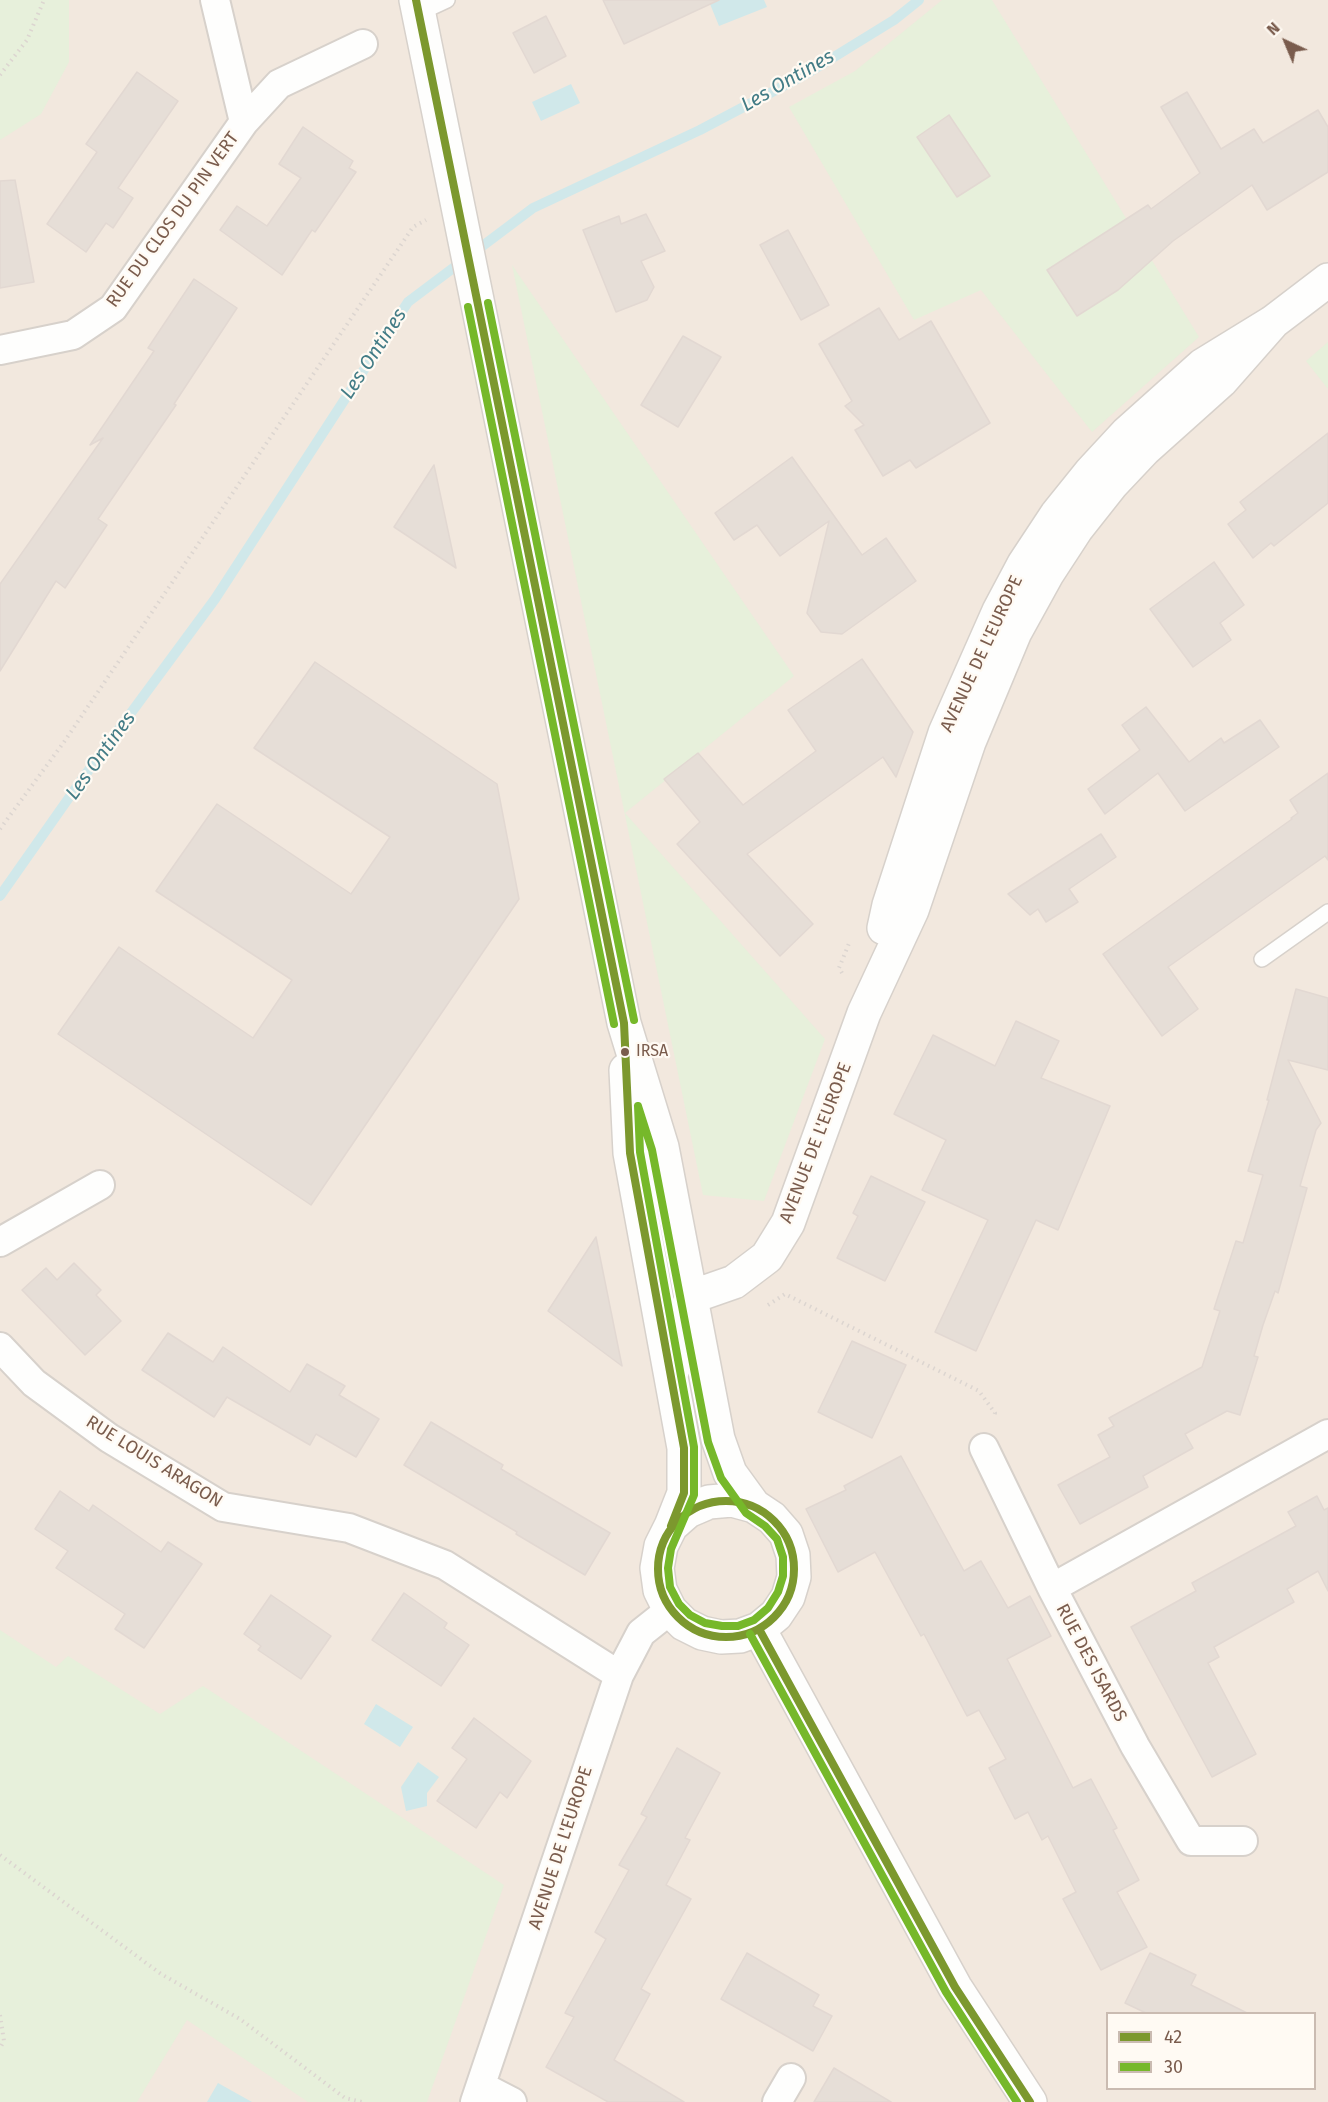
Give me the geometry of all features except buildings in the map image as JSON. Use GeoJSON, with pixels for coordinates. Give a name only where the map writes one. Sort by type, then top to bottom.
{"type":"FeatureCollection","features":[{"type":"Feature","properties":{"kind":"street","name":"RUE DU CLOS DU PIN VERT"},"geometry":{"type":"LineString","coordinates":[[215,0],[244,122]]}},
{"type":"Feature","properties":{"kind":"street"},"geometry":{"type":"LineString","coordinates":[[427,4],[458,201],[478,305],[624,1023],[662,1147],[718,1439],[730,1473],[754,1506]]}},
{"type":"Feature","properties":{"kind":"street","name":"RUE DU CLOS DU PIN VERT"},"geometry":{"type":"LineString","coordinates":[[0,350],[74,335],[113,308],[244,122],[279,84],[363,44]]}},
{"type":"Feature","properties":{"kind":"street","name":"AVENUE DE L'EUROPE"},"geometry":{"type":"LineString","coordinates":[[691,1298],[735,1282],[766,1257],[788,1223],[864,1013],[889,905],[945,733],[995,618],[1024,564],[1057,514],[1090,473],[1127,433],[1203,365],[1273,322],[1328,280]]}},
{"type":"Feature","properties":{"kind":"street"},"geometry":{"type":"LineString","coordinates":[[624,1023],[630,1153],[684,1448],[684,1493],[661,1546],[657,1568],[660,1590],[670,1610],[684,1624],[702,1633],[721,1637],[740,1636],[759,1629],[776,1615],[788,1597],[794,1577],[793,1555],[786,1534],[772,1518],[754,1506],[732,1500],[709,1502],[688,1511],[671,1526]]}},
{"type":"Feature","properties":{"kind":"street"},"geometry":{"type":"LineString","coordinates":[[0,1242],[100,1185]]}},
{"type":"Feature","properties":{"kind":"street"},"geometry":{"type":"LineString","coordinates":[[671,1376],[691,1298]]}},
{"type":"Feature","properties":{"kind":"street","name":"RUE LOUIS ARAGON"},"geometry":{"type":"LineString","coordinates":[[0,1347],[34,1383],[100,1431],[223,1507],[349,1528],[445,1565],[619,1675]]}},
{"type":"Feature","properties":{"kind":"street","name":"RUE DES ISARDS"},"geometry":{"type":"LineString","coordinates":[[1243,1841],[1191,1841],[1135,1746],[1052,1588],[1328,1434]]}},
{"type":"Feature","properties":{"kind":"street"},"geometry":{"type":"LineString","coordinates":[[984,1448],[1052,1588]]}},
{"type":"Feature","properties":{"kind":"street","name":"AVENUE DE L'EUROPE"},"geometry":{"type":"LineString","coordinates":[[478,2094],[619,1675],[640,1633],[670,1610]]}},
{"type":"Feature","properties":{"kind":"street"},"geometry":{"type":"LineString","coordinates":[[759,1629],[955,1987],[1030,2102]]}},
{"type":"Feature","properties":{"kind":"street"},"geometry":{"type":"LineString","coordinates":[[478,2094],[512,2102]]}},
{"type":"Feature","properties":{"kind":"lane"},"geometry":{"type":"LineString","coordinates":[[1262,959],[1328,912]]}},
{"type":"Feature","properties":{"kind":"path"},"geometry":{"type":"LineString","coordinates":[[0,75],[27,40],[44,0]]}},
{"type":"Feature","properties":{"kind":"path"},"geometry":{"type":"LineString","coordinates":[[0,829],[64,742],[413,226],[458,201]]}},
{"type":"Feature","properties":{"kind":"path"},"geometry":{"type":"LineString","coordinates":[[765,1307],[785,1294],[979,1391],[995,1413],[984,1448]]}},
{"type":"Feature","properties":{"kind":"path"},"geometry":{"type":"LineString","coordinates":[[0,1855],[160,1974],[240,2019],[345,2098],[362,2102]]}},
{"type":"Feature","properties":{"kind":"path"},"geometry":{"type":"LineString","coordinates":[[0,2015],[4,2041],[0,2048]]}},
{"type":"Feature","properties":{"kind":"shaded area"},"geometry":{"type":"Polygon","coordinates":[[[0,0],[1328,0],[1328,2102],[0,2102],[0,0]]]}},
{"type":"Feature","properties":{"kind":"green space"},"geometry":{"type":"Polygon","coordinates":[[[0,0],[69,0],[69,62],[41,114],[0,140],[0,0]]]}},
{"type":"Feature","properties":{"kind":"green space"},"geometry":{"type":"Polygon","coordinates":[[[942,0],[992,0],[1199,337],[1092,432],[981,290],[914,320],[789,107],[855,71],[942,0]]]}},
{"type":"Feature","properties":{"kind":"green space"},"geometry":{"type":"Polygon","coordinates":[[[512,265],[794,676],[625,813],[825,1039],[764,1201],[703,1195],[512,265]]]}},
{"type":"Feature","properties":{"kind":"green space"},"geometry":{"type":"Polygon","coordinates":[[[1328,342],[1328,389],[1306,361],[1328,342]]]}},
{"type":"Feature","properties":{"kind":"green space"},"geometry":{"type":"Polygon","coordinates":[[[0,1630],[56,1667],[68,1656],[160,1714],[203,1686],[504,1885],[427,2102],[308,2102],[187,2020],[137,2102],[0,2102],[0,1630]]]}},
{"type":"Feature","properties":{"kind":"water"},"geometry":{"type":"Polygon","coordinates":[[[720,0],[764,0],[767,7],[719,26],[710,4],[720,0]]]}},
{"type":"Feature","properties":{"kind":"water"},"geometry":{"type":"Polygon","coordinates":[[[571,84],[580,103],[541,121],[532,102],[571,84]]]}},
{"type":"Feature","properties":{"kind":"water"},"geometry":{"type":"Polygon","coordinates":[[[376,1704],[413,1727],[400,1747],[364,1724],[376,1704]]]}},
{"type":"Feature","properties":{"kind":"water"},"geometry":{"type":"Polygon","coordinates":[[[418,1762],[439,1777],[427,1793],[427,1806],[406,1811],[401,1787],[418,1762]]]}},
{"type":"Feature","properties":{"kind":"water"},"geometry":{"type":"Polygon","coordinates":[[[218,2083],[252,2102],[207,2102],[218,2083]]]}},
{"type":"Feature","properties":{"kind":"waterway","name":"Les Ontines"},"geometry":{"type":"LineString","coordinates":[[0,896],[80,782],[215,599],[408,302],[533,208],[700,130],[808,73],[894,20],[919,0]]}},
{"type":"Feature","properties":{"kind":"transit line","name":"42"},"geometry":{"type":"LineString","coordinates":[[416,0],[624,1023],[630,1153],[684,1448],[684,1493],[671,1526]]}},
{"type":"Feature","properties":{"kind":"transit line","name":"30"},"geometry":{"type":"LineString","coordinates":[[488,303],[634,1020]]}},
{"type":"Feature","properties":{"kind":"transit line","name":"30"},"geometry":{"type":"LineString","coordinates":[[468,307],[614,1024]]}},
{"type":"Feature","properties":{"kind":"transit line","name":"30"},"geometry":{"type":"LineString","coordinates":[[638,1106],[652,1150],[708,1442],[721,1478],[746,1513],[765,1526],[777,1539],[783,1557],[783,1576],[778,1592],[768,1608],[754,1620],[738,1626],[705,1623],[690,1615],[679,1604],[670,1587],[668,1568],[671,1549],[694,1495],[694,1447],[640,1152],[638,1106]]}},
{"type":"Feature","properties":{"kind":"transit line","name":"42"},"geometry":{"type":"LineString","coordinates":[[726,1501],[752,1506],[764,1512],[774,1521],[783,1531],[789,1543],[794,1569],[789,1595],[783,1607],[774,1617],[764,1626],[752,1632],[726,1637],[700,1632],[688,1626],[678,1617],[669,1607],[663,1595],[658,1569],[663,1543],[669,1531],[678,1521],[688,1512],[700,1506],[726,1501]]}},
{"type":"Feature","properties":{"kind":"transit line","name":"42"},"geometry":{"type":"LineString","coordinates":[[759,1629],[955,1987],[1030,2102]]}},
{"type":"Feature","properties":{"kind":"transit line","name":"30"},"geometry":{"type":"LineString","coordinates":[[750,1634],[946,1992],[1017,2102]]}},
{"type":"Feature","properties":{"kind":"place","name":"IRSA"},"geometry":{"type":"Point","coordinates":[625,1052]}}]}
